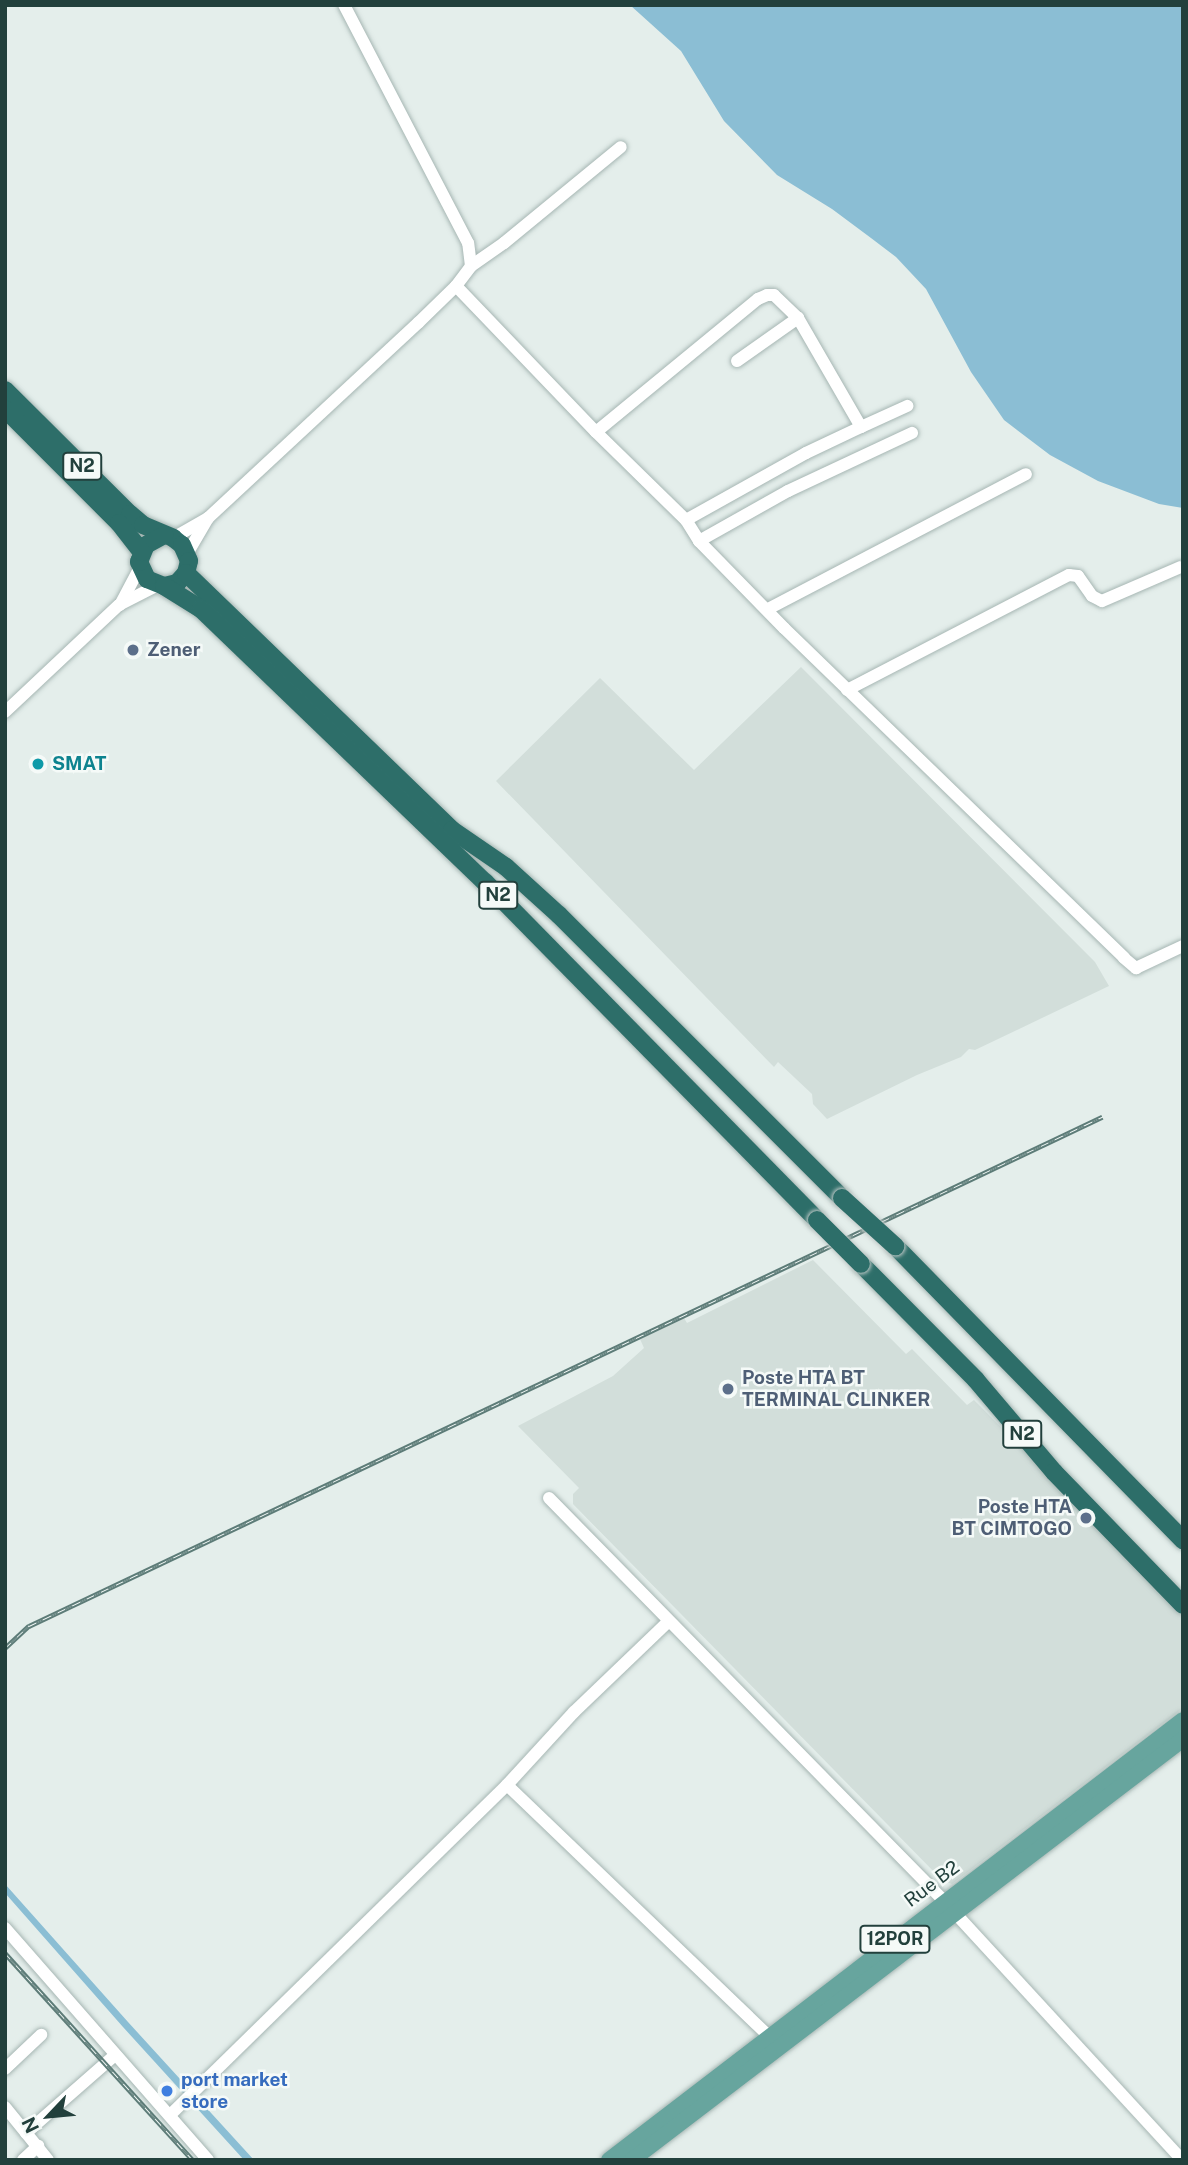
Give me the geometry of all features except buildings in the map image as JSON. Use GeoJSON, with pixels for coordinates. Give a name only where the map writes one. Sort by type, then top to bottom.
{"type":"FeatureCollection","features":[{"type":"Feature","properties":{"kind":"highway","name":"N2"},"geometry":{"type":"LineString","coordinates":[[5,390],[142,525],[168,537]]}},
{"type":"Feature","properties":{"kind":"highway","name":"N2"},"geometry":{"type":"LineString","coordinates":[[5,409],[130,533],[141,560]]}},
{"type":"Feature","properties":{"kind":"highway"},"geometry":{"type":"LineString","coordinates":[[168,537],[187,554],[186,573],[177,583],[161,586],[147,579],[141,560],[150,541],[168,537]]}},
{"type":"Feature","properties":{"kind":"highway","name":"N2"},"geometry":{"type":"LineString","coordinates":[[186,573],[452,830],[506,867],[559,915],[842,1198],[895,1246],[1183,1540]]}},
{"type":"Feature","properties":{"kind":"highway","name":"N2"},"geometry":{"type":"LineString","coordinates":[[161,586],[201,609],[485,882],[976,1380],[1054,1472],[1183,1605]]}},
{"type":"Feature","properties":{"kind":"main road","name":"Rue B2"},"geometry":{"type":"LineString","coordinates":[[609,2160],[1183,1720]]}},
{"type":"Feature","properties":{"kind":"main road","name":"Rue B2"},"geometry":{"type":"LineString","coordinates":[[632,2160],[1183,1739]]}},
{"type":"Feature","properties":{"kind":"street"},"geometry":{"type":"LineString","coordinates":[[359,5],[346,10],[468,243],[471,266]]}},
{"type":"Feature","properties":{"kind":"street"},"geometry":{"type":"LineString","coordinates":[[187,554],[208,518],[456,286],[471,266],[621,147]]}},
{"type":"Feature","properties":{"kind":"street"},"geometry":{"type":"LineString","coordinates":[[456,286],[596,432],[686,520],[699,541],[768,608],[784,628],[1136,968],[1183,946]]}},
{"type":"Feature","properties":{"kind":"street"},"geometry":{"type":"LineString","coordinates":[[596,432],[758,299],[774,295],[799,318],[862,427]]}},
{"type":"Feature","properties":{"kind":"street"},"geometry":{"type":"LineString","coordinates":[[737,361],[799,318]]}},
{"type":"Feature","properties":{"kind":"street"},"geometry":{"type":"LineString","coordinates":[[686,520],[806,453],[907,406]]}},
{"type":"Feature","properties":{"kind":"street"},"geometry":{"type":"LineString","coordinates":[[699,541],[788,491],[912,433]]}},
{"type":"Feature","properties":{"kind":"street"},"geometry":{"type":"LineString","coordinates":[[768,608],[1026,474]]}},
{"type":"Feature","properties":{"kind":"street"},"geometry":{"type":"LineString","coordinates":[[168,537],[208,518]]}},
{"type":"Feature","properties":{"kind":"street"},"geometry":{"type":"LineString","coordinates":[[120,605],[141,560]]}},
{"type":"Feature","properties":{"kind":"street"},"geometry":{"type":"LineString","coordinates":[[847,690],[1069,575],[1078,576],[1092,596],[1102,601],[1181,567]]}},
{"type":"Feature","properties":{"kind":"street"},"geometry":{"type":"LineString","coordinates":[[5,712],[120,605],[161,586]]}},
{"type":"Feature","properties":{"kind":"street"},"geometry":{"type":"LineString","coordinates":[[550,1498],[668,1622],[944,1901],[1182,2160]]}},
{"type":"Feature","properties":{"kind":"street"},"geometry":{"type":"LineString","coordinates":[[170,2115],[507,1785],[574,1712],[668,1622]]}},
{"type":"Feature","properties":{"kind":"street"},"geometry":{"type":"LineString","coordinates":[[507,1785],[769,2036]]}},
{"type":"Feature","properties":{"kind":"street"},"geometry":{"type":"LineString","coordinates":[[5,1928],[208,2160]]}},
{"type":"Feature","properties":{"kind":"street"},"geometry":{"type":"LineString","coordinates":[[5,2069],[41,2035]]}},
{"type":"Feature","properties":{"kind":"street"},"geometry":{"type":"LineString","coordinates":[[26,2133],[115,2055]]}},
{"type":"Feature","properties":{"kind":"street"},"geometry":{"type":"LineString","coordinates":[[5,2107],[48,2160]]}},
{"type":"Feature","properties":{"kind":"street"},"geometry":{"type":"LineString","coordinates":[[23,2160],[38,2146]]}},
{"type":"Feature","properties":{"kind":"shaded area"},"geometry":{"type":"Polygon","coordinates":[[[801,667],[1095,962],[1109,986],[975,1050],[969,1049],[961,1057],[917,1075],[827,1119],[813,1104],[812,1094],[778,1062],[774,1067],[496,781],[600,678],[694,770],[801,667]]]}},
{"type":"Feature","properties":{"kind":"shaded area"},"geometry":{"type":"Polygon","coordinates":[[[813,1260],[906,1354],[912,1349],[967,1405],[974,1400],[1183,1610],[1183,1708],[952,1884],[943,1881],[573,1504],[573,1494],[579,1488],[518,1426],[613,1376],[644,1348],[640,1339],[684,1318],[687,1323],[813,1260]]]}},
{"type":"Feature","properties":{"kind":"water"},"geometry":{"type":"Polygon","coordinates":[[[630,5],[1183,5],[1183,508],[1159,504],[1098,481],[1050,455],[1004,420],[971,372],[926,289],[896,257],[832,209],[777,175],[724,121],[681,51],[630,5]]]}},
{"type":"Feature","properties":{"kind":"water"},"geometry":{"type":"Polygon","coordinates":[[[5,1884],[254,2160],[244,2160],[123,2027],[5,1893],[5,1884]]]}},
{"type":"Feature","properties":{"kind":"railway"},"geometry":{"type":"LineString","coordinates":[[5,1648],[29,1626],[1102,1117]]}},
{"type":"Feature","properties":{"kind":"railway"},"geometry":{"type":"LineString","coordinates":[[5,1953],[193,2160]]}},
{"type":"Feature","properties":{"kind":"place","name":"Zener"},"geometry":{"type":"Point","coordinates":[133,650]}},
{"type":"Feature","properties":{"kind":"place","name":"SMAT"},"geometry":{"type":"Point","coordinates":[38,764]}},
{"type":"Feature","properties":{"kind":"place","name":"Poste HTA BT TERMINAL CLINKER"},"geometry":{"type":"Point","coordinates":[728,1389]}},
{"type":"Feature","properties":{"kind":"place","name":"Poste HTA BT CIMTOGO"},"geometry":{"type":"Point","coordinates":[1086,1518]}},
{"type":"Feature","properties":{"kind":"place","name":"port market store"},"geometry":{"type":"Point","coordinates":[167,2091]}}]}
